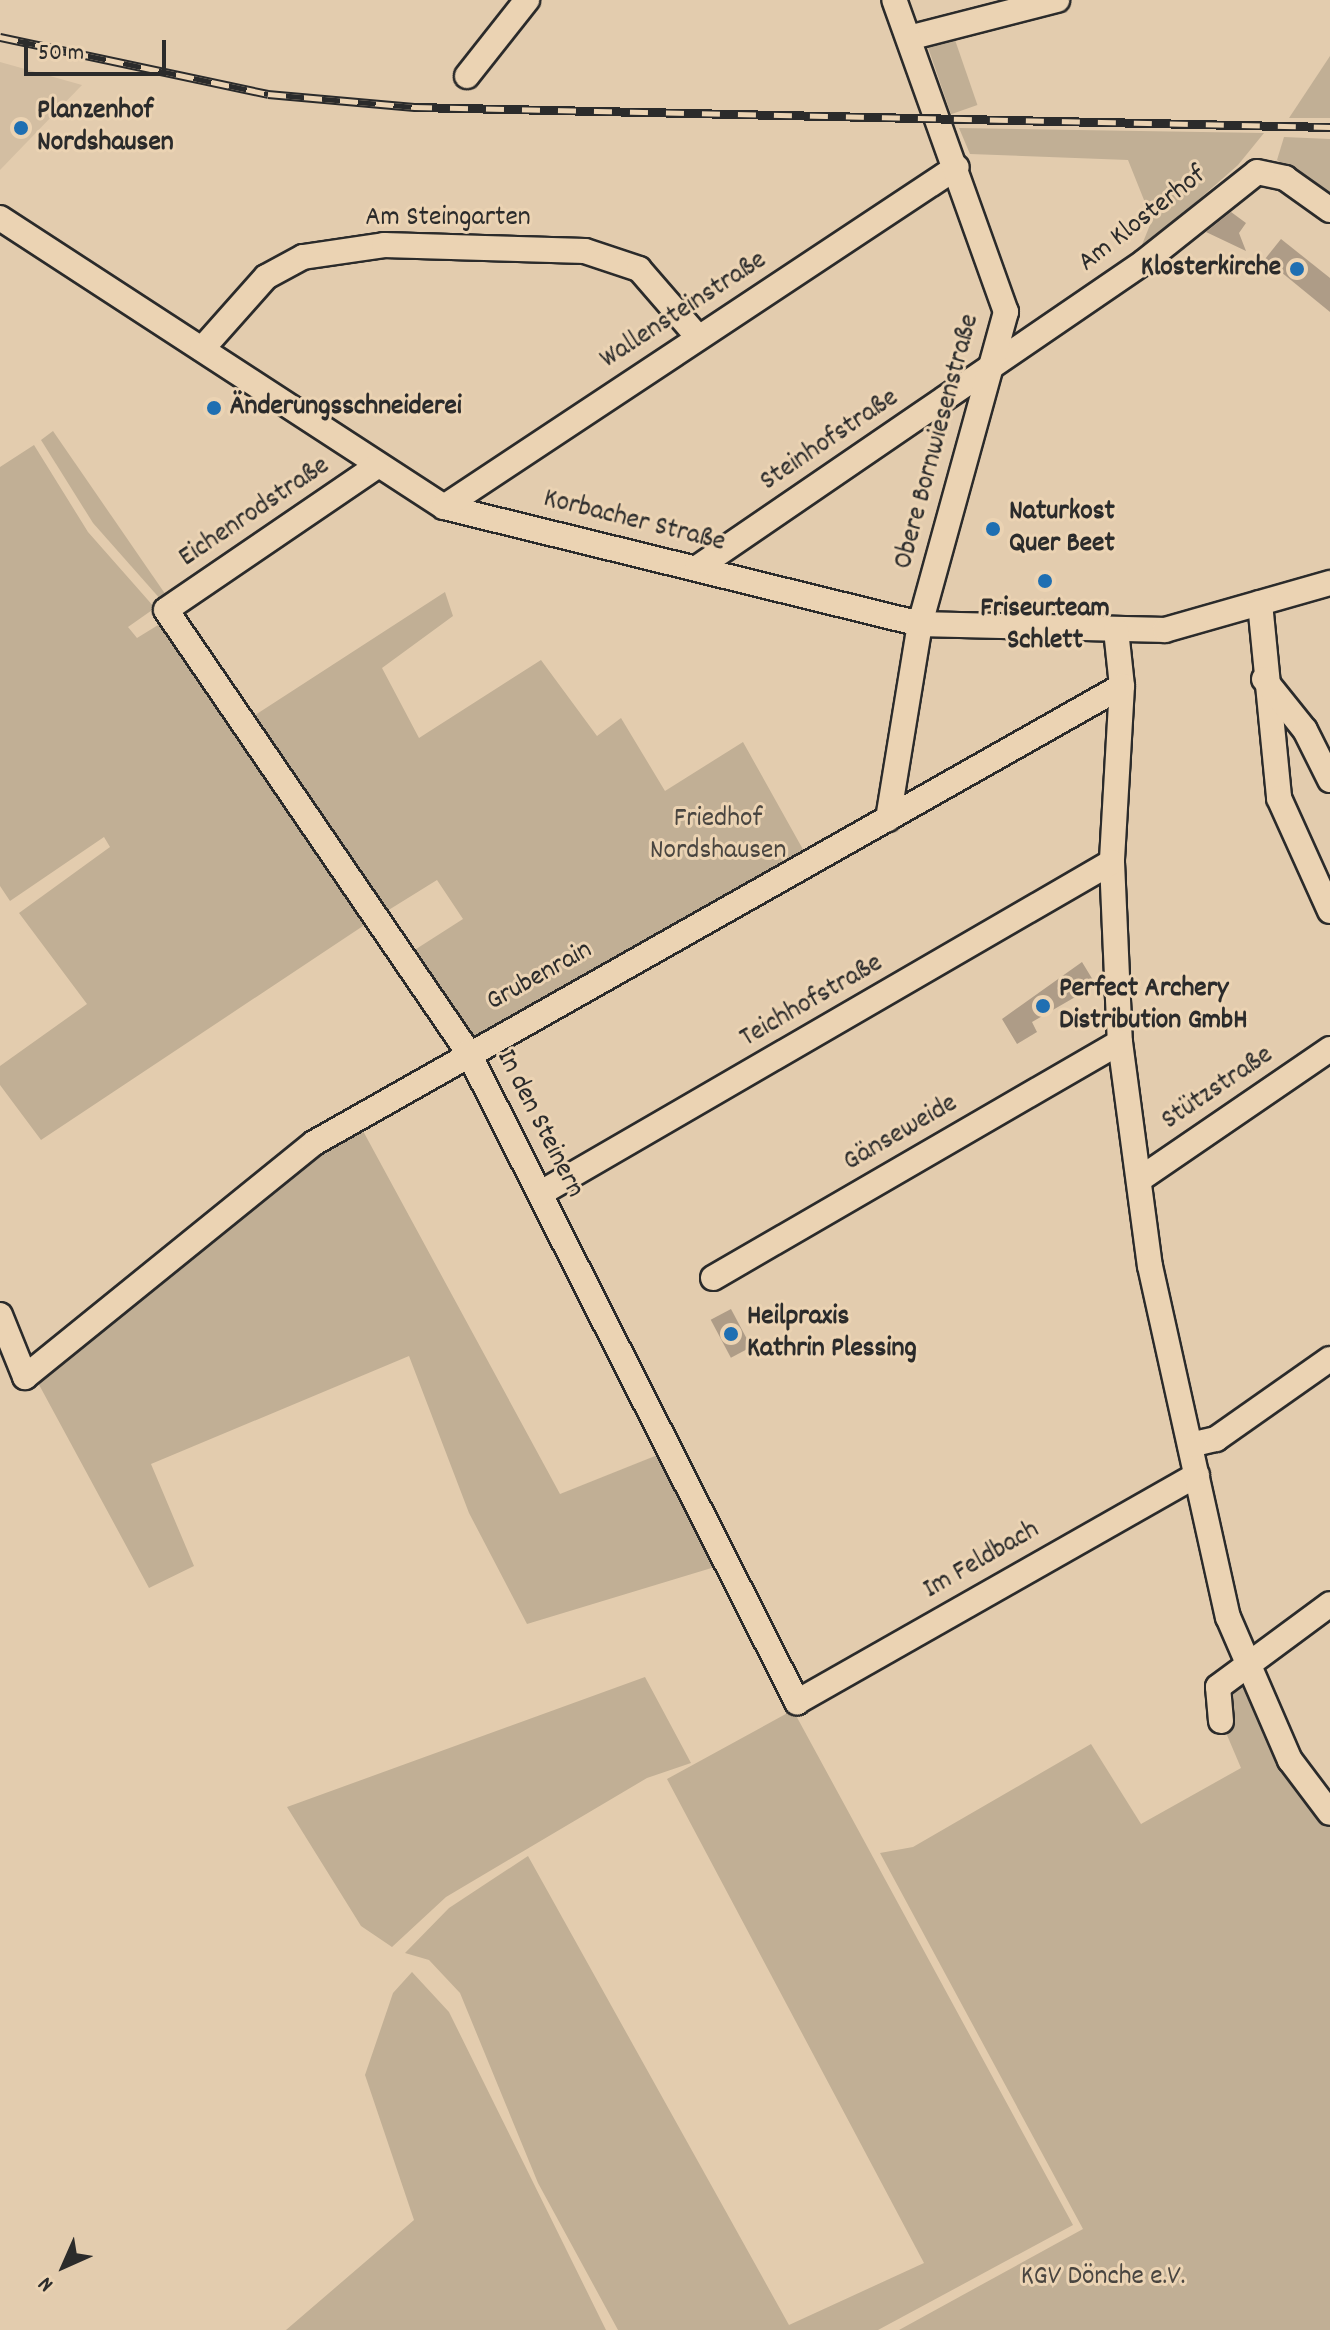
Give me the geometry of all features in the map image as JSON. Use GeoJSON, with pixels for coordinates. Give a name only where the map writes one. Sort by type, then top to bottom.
{"type":"FeatureCollection","features":[{"type":"Feature","properties":{"kind":"street"},"geometry":{"type":"LineString","coordinates":[[467,76],[527,0]]}},
{"type":"Feature","properties":{"kind":"street","name":"Obere Bornwiesenstraße"},"geometry":{"type":"LineString","coordinates":[[888,819],[920,624],[978,404],[997,363],[1006,312],[957,167],[894,0]]}},
{"type":"Feature","properties":{"kind":"street"},"geometry":{"type":"LineString","coordinates":[[909,38],[1057,0]]}},
{"type":"Feature","properties":{"kind":"street","name":"Wallensteinstraße"},"geometry":{"type":"LineString","coordinates":[[444,507],[957,167]]}},
{"type":"Feature","properties":{"kind":"street","name":"Am Klosterhof"},"geometry":{"type":"LineString","coordinates":[[997,363],[1144,262],[1257,172],[1285,178],[1330,210]]}},
{"type":"Feature","properties":{"kind":"street","name":"Korbacher Straße"},"geometry":{"type":"LineString","coordinates":[[0,218],[444,507],[920,624],[1165,630],[1330,583]]}},
{"type":"Feature","properties":{"kind":"street","name":"Am Steingarten"},"geometry":{"type":"LineString","coordinates":[[202,349],[266,277],[303,257],[384,245],[585,251],[639,269],[698,337]]}},
{"type":"Feature","properties":{"kind":"street","name":"Steinhofstraße"},"geometry":{"type":"LineString","coordinates":[[697,568],[997,363]]}},
{"type":"Feature","properties":{"kind":"street","name":"Eichenrodstraße"},"geometry":{"type":"LineString","coordinates":[[166,610],[377,466]]}},
{"type":"Feature","properties":{"kind":"street"},"geometry":{"type":"LineString","coordinates":[[1260,603],[1264,679],[1279,798],[1330,911]]}},
{"type":"Feature","properties":{"kind":"street","name":"In den Steinern"},"geometry":{"type":"LineString","coordinates":[[166,610],[468,1052],[797,1702]]}},
{"type":"Feature","properties":{"kind":"street"},"geometry":{"type":"LineString","coordinates":[[1116,630],[1122,686],[1112,862],[1120,1042],[1150,1266],[1197,1475],[1245,1665],[1290,1760],[1330,1813]]}},
{"type":"Feature","properties":{"kind":"street"},"geometry":{"type":"LineString","coordinates":[[1264,679],[1305,730],[1330,780]]}},
{"type":"Feature","properties":{"kind":"street","name":"Grubenrain"},"geometry":{"type":"LineString","coordinates":[[0,1315],[25,1377],[314,1143],[468,1052],[1122,686]]}},
{"type":"Feature","properties":{"kind":"street","name":"Teichhofstraße"},"geometry":{"type":"LineString","coordinates":[[541,1193],[1112,862]]}},
{"type":"Feature","properties":{"kind":"street","name":"Gänseweide"},"geometry":{"type":"LineString","coordinates":[[713,1278],[1120,1042]]}},
{"type":"Feature","properties":{"kind":"street","name":"Stützstraße"},"geometry":{"type":"LineString","coordinates":[[1140,1179],[1330,1049]]}},
{"type":"Feature","properties":{"kind":"street"},"geometry":{"type":"LineString","coordinates":[[1190,1445],[1216,1439],[1330,1359]]}},
{"type":"Feature","properties":{"kind":"street","name":"Im Feldbach"},"geometry":{"type":"LineString","coordinates":[[797,1702],[1197,1475]]}},
{"type":"Feature","properties":{"kind":"street"},"geometry":{"type":"LineString","coordinates":[[1221,1721],[1218,1687],[1245,1665],[1325,1617]]}},
{"type":"Feature","properties":{"kind":"shaded area","name":"Planzenhof Nordshausen"},"geometry":{"type":"Polygon","coordinates":[[[0,62],[82,85],[0,170],[0,62]]]}},
{"type":"Feature","properties":{"kind":"green space"},"geometry":{"type":"Polygon","coordinates":[[[954,37],[977,105],[951,114],[928,46],[954,37]]]}},
{"type":"Feature","properties":{"kind":"green space"},"geometry":{"type":"Polygon","coordinates":[[[1330,56],[1330,118],[1289,118],[1330,56]]]}},
{"type":"Feature","properties":{"kind":"green space"},"geometry":{"type":"Polygon","coordinates":[[[959,128],[1264,133],[1238,165],[1139,252],[1152,220],[1128,160],[970,154],[959,128]]]}},
{"type":"Feature","properties":{"kind":"green space"},"geometry":{"type":"Polygon","coordinates":[[[1284,137],[1330,139],[1330,197],[1277,160],[1284,137]]]}},
{"type":"Feature","properties":{"kind":"green space"},"geometry":{"type":"Polygon","coordinates":[[[53,431],[168,598],[162,601],[93,523],[41,440],[53,431]]]}},
{"type":"Feature","properties":{"kind":"green space"},"geometry":{"type":"Polygon","coordinates":[[[34,445],[88,532],[155,608],[128,627],[137,638],[163,622],[369,922],[41,1140],[0,1085],[0,1066],[87,1004],[19,913],[110,847],[104,837],[10,901],[0,886],[0,467],[34,445]]]}},
{"type":"Feature","properties":{"kind":"green space","name":"Friedhof Nordshausen"},"geometry":{"type":"Polygon","coordinates":[[[445,592],[453,616],[382,668],[419,738],[541,660],[597,736],[621,718],[665,791],[743,742],[810,862],[468,1052],[413,951],[463,919],[437,880],[387,911],[252,717],[445,592]]]}},
{"type":"Feature","properties":{"kind":"green space"},"geometry":{"type":"Polygon","coordinates":[[[356,1118],[560,1494],[670,1450],[728,1563],[527,1624],[469,1513],[409,1356],[151,1464],[194,1566],[149,1588],[37,1381],[356,1118]]]}},
{"type":"Feature","properties":{"kind":"green space","name":"KGV Dönche e.V."},"geometry":{"type":"Polygon","coordinates":[[[1245,1665],[1330,1813],[1330,2330],[899,2330],[1083,2229],[880,1853],[913,1847],[1091,1744],[1141,1824],[1241,1768],[1221,1721],[1218,1687],[1245,1665]]]}},
{"type":"Feature","properties":{"kind":"green space"},"geometry":{"type":"Polygon","coordinates":[[[645,1677],[691,1763],[647,1778],[446,1897],[392,1947],[361,1926],[287,1807],[645,1677]]]}},
{"type":"Feature","properties":{"kind":"green space"},"geometry":{"type":"Polygon","coordinates":[[[793,1710],[1073,2225],[878,2330],[618,2330],[538,2183],[460,1993],[429,1960],[405,1953],[449,1908],[528,1856],[789,2325],[924,2263],[667,1779],[793,1710]]]}},
{"type":"Feature","properties":{"kind":"green space"},"geometry":{"type":"Polygon","coordinates":[[[412,1972],[449,2012],[606,2330],[286,2330],[414,2220],[365,2075],[393,1993],[412,1972]]]}},
{"type":"Feature","properties":{"kind":"building"},"geometry":{"type":"Polygon","coordinates":[[[1231,212],[1246,223],[1239,233],[1246,251],[1206,232],[1231,212]]]}},
{"type":"Feature","properties":{"kind":"building","name":"Klosterkirche"},"geometry":{"type":"Polygon","coordinates":[[[1281,239],[1330,278],[1330,312],[1265,259],[1281,239]]]}},
{"type":"Feature","properties":{"kind":"building","name":"Perfect Archery Distribution GmbH"},"geometry":{"type":"Polygon","coordinates":[[[1082,962],[1096,985],[1032,1022],[1037,1032],[1017,1044],[1002,1019],[1082,962]]]}},
{"type":"Feature","properties":{"kind":"building","name":"Heilpraxis Kathrin Plessing"},"geometry":{"type":"Polygon","coordinates":[[[731,1309],[751,1347],[731,1358],[711,1320],[731,1309]]]}},
{"type":"Feature","properties":{"kind":"railway"},"geometry":{"type":"LineString","coordinates":[[0,37],[268,94],[414,107],[1330,127]]}},
{"type":"Feature","properties":{"kind":"place","name":"Planzenhof Nordshausen"},"geometry":{"type":"Point","coordinates":[21,128]}},
{"type":"Feature","properties":{"kind":"place","name":"Klosterkirche"},"geometry":{"type":"Point","coordinates":[1297,269]}},
{"type":"Feature","properties":{"kind":"place","name":"Änderungsschneiderei"},"geometry":{"type":"Point","coordinates":[214,408]}},
{"type":"Feature","properties":{"kind":"place","name":"Naturkost Quer Beet"},"geometry":{"type":"Point","coordinates":[993,529]}},
{"type":"Feature","properties":{"kind":"place","name":"Friseurteam Schlett"},"geometry":{"type":"Point","coordinates":[1045,581]}},
{"type":"Feature","properties":{"kind":"place","name":"Perfect Archery Distribution GmbH"},"geometry":{"type":"Point","coordinates":[1043,1006]}},
{"type":"Feature","properties":{"kind":"place","name":"Heilpraxis Kathrin Plessing"},"geometry":{"type":"Point","coordinates":[731,1334]}}]}
